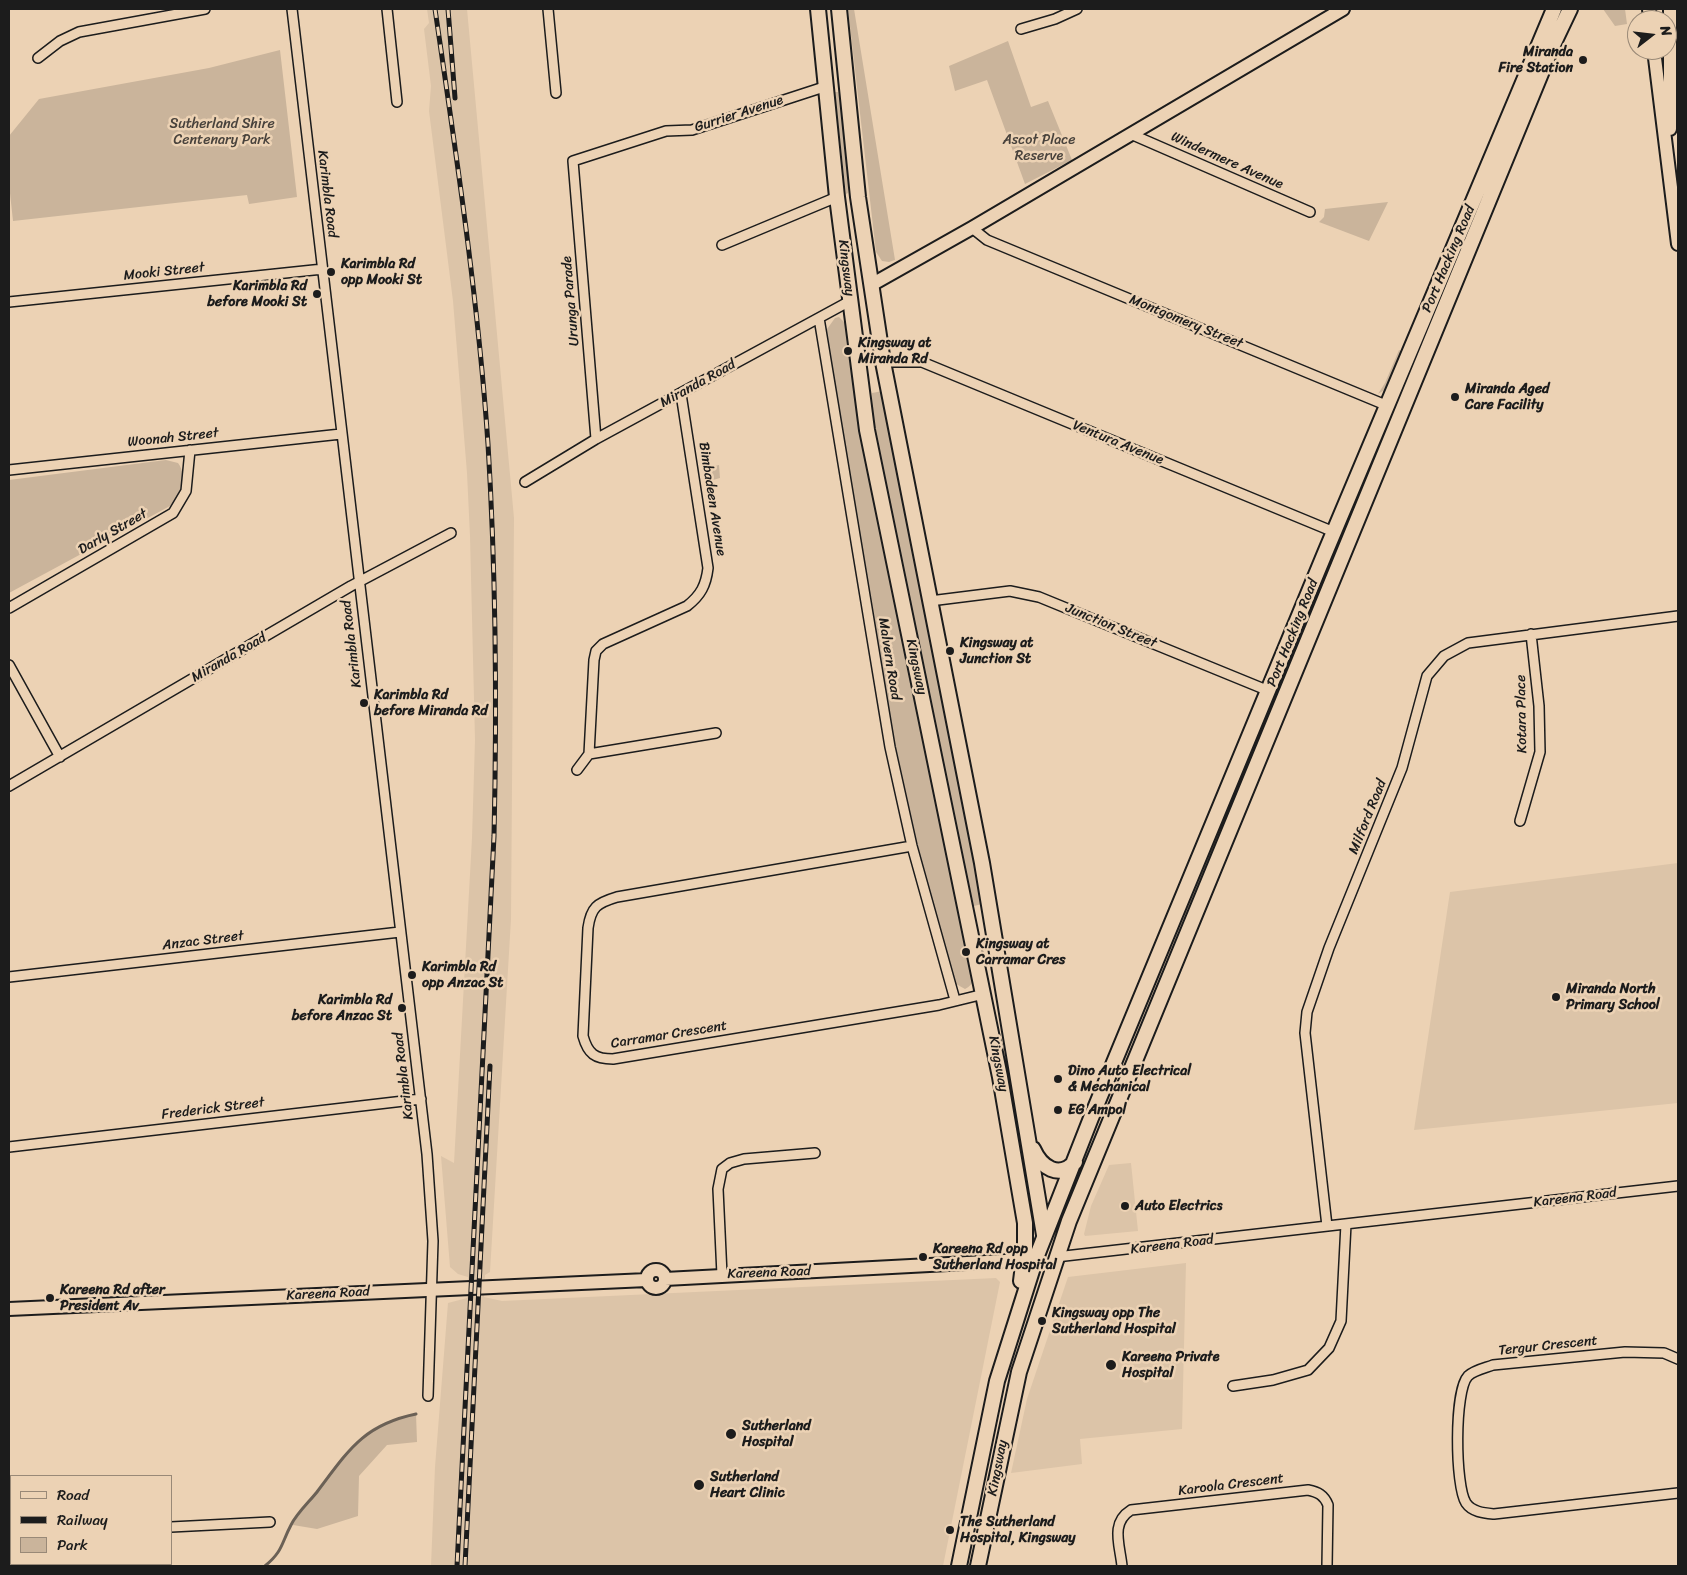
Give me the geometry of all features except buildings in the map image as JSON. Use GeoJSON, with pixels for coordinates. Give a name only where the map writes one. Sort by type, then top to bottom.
{"type":"FeatureCollection","features":[{"type":"Feature","properties":{"kind":"main road","name":"Kingsway"},"geometry":{"type":"LineString","coordinates":[[818,9],[837,197],[868,430],[984,994],[1024,1217],[1040,1258],[1037,1313],[1019,1372],[1004,1435],[978,1566]]}},
{"type":"Feature","properties":{"kind":"main road","name":"Kingsway"},"geometry":{"type":"LineString","coordinates":[[840,9],[858,197],[883,362],[1005,989],[1045,1237]]}},
{"type":"Feature","properties":{"kind":"main road","name":"Port Hacking Road"},"geometry":{"type":"LineString","coordinates":[[1040,1258],[1045,1237],[1076,1161],[1091,1118],[1334,532],[1554,9]]}},
{"type":"Feature","properties":{"kind":"main road","name":"Port Hacking Road"},"geometry":{"type":"LineString","coordinates":[[1040,1258],[1285,696],[1551,49],[1570,9]]}},
{"type":"Feature","properties":{"kind":"main road","name":"Gurrier Avenue"},"geometry":{"type":"LineString","coordinates":[[826,86],[848,80]]}},
{"type":"Feature","properties":{"kind":"main road","name":"Miranda Road"},"geometry":{"type":"LineString","coordinates":[[850,301],[871,285]]}},
{"type":"Feature","properties":{"kind":"main road","name":"Montgomery Street"},"geometry":{"type":"LineString","coordinates":[[1388,406],[1403,412]]}},
{"type":"Feature","properties":{"kind":"main road","name":"Ventura Avenue"},"geometry":{"type":"LineString","coordinates":[[1334,532],[1350,538]]}},
{"type":"Feature","properties":{"kind":"main road","name":"Junction Street"},"geometry":{"type":"LineString","coordinates":[[1269,691],[1285,696]]}},
{"type":"Feature","properties":{"kind":"main road"},"geometry":{"type":"LineString","coordinates":[[984,994],[1005,989]]}},
{"type":"Feature","properties":{"kind":"main road"},"geometry":{"type":"LineString","coordinates":[[1029,1139],[1038,1159],[1049,1169],[1066,1170],[1076,1161]]}},
{"type":"Feature","properties":{"kind":"main road","name":"Kingsway"},"geometry":{"type":"LineString","coordinates":[[959,1566],[997,1381],[1014,1321],[1040,1258]]}},
{"type":"Feature","properties":{"kind":"street"},"geometry":{"type":"LineString","coordinates":[[38,58],[60,41],[79,32],[205,9]]}},
{"type":"Feature","properties":{"kind":"street","name":"Karimbla Road"},"geometry":{"type":"LineString","coordinates":[[292,9],[421,1099],[433,1241],[433,1289],[428,1396]]}},
{"type":"Feature","properties":{"kind":"street"},"geometry":{"type":"LineString","coordinates":[[386,9],[397,102]]}},
{"type":"Feature","properties":{"kind":"street"},"geometry":{"type":"LineString","coordinates":[[548,9],[556,93]]}},
{"type":"Feature","properties":{"kind":"street"},"geometry":{"type":"LineString","coordinates":[[1022,29],[1055,19],[1077,9]]}},
{"type":"Feature","properties":{"kind":"street"},"geometry":{"type":"LineString","coordinates":[[871,285],[1132,135],[1271,50],[1343,9]]}},
{"type":"Feature","properties":{"kind":"street"},"geometry":{"type":"LineString","coordinates":[[1670,9],[1670,174]]}},
{"type":"Feature","properties":{"kind":"street"},"geometry":{"type":"LineString","coordinates":[[1655,60],[1678,244]]}},
{"type":"Feature","properties":{"kind":"street","name":"Gurrier Avenue"},"geometry":{"type":"LineString","coordinates":[[573,161],[666,131],[692,130],[826,86]]}},
{"type":"Feature","properties":{"kind":"street","name":"Windermere Avenue"},"geometry":{"type":"LineString","coordinates":[[1132,135],[1310,212]]}},
{"type":"Feature","properties":{"kind":"street","name":"Urunga Parade"},"geometry":{"type":"LineString","coordinates":[[573,161],[596,439]]}},
{"type":"Feature","properties":{"kind":"street"},"geometry":{"type":"LineString","coordinates":[[722,245],[837,197]]}},
{"type":"Feature","properties":{"kind":"street","name":"Montgomery Street"},"geometry":{"type":"LineString","coordinates":[[972,228],[987,240],[1388,406]]}},
{"type":"Feature","properties":{"kind":"street","name":"Mooki Street"},"geometry":{"type":"LineString","coordinates":[[9,302],[323,269]]}},
{"type":"Feature","properties":{"kind":"street","name":"Miranda Road"},"geometry":{"type":"LineString","coordinates":[[525,482],[596,439],[850,301]]}},
{"type":"Feature","properties":{"kind":"street","name":"Malvern Road"},"geometry":{"type":"LineString","coordinates":[[819,318],[890,747],[912,846],[955,1000]]}},
{"type":"Feature","properties":{"kind":"street","name":"Ventura Avenue"},"geometry":{"type":"LineString","coordinates":[[883,362],[922,362],[1334,532]]}},
{"type":"Feature","properties":{"kind":"street","name":"Bimbadeen Avenue"},"geometry":{"type":"LineString","coordinates":[[589,754],[596,651],[604,644],[687,606],[698,597],[706,583],[708,568],[681,394]]}},
{"type":"Feature","properties":{"kind":"street","name":"Woonah Street"},"geometry":{"type":"LineString","coordinates":[[9,470],[341,434]]}},
{"type":"Feature","properties":{"kind":"street","name":"Darly Street"},"geometry":{"type":"LineString","coordinates":[[9,608],[173,513],[186,491],[190,450]]}},
{"type":"Feature","properties":{"kind":"street","name":"Miranda Road"},"geometry":{"type":"LineString","coordinates":[[9,786],[359,582],[450,533]]}},
{"type":"Feature","properties":{"kind":"street","name":"Junction Street"},"geometry":{"type":"LineString","coordinates":[[930,601],[1010,591],[1039,597],[1269,691]]}},
{"type":"Feature","properties":{"kind":"street","name":"Milford Road"},"geometry":{"type":"LineString","coordinates":[[1327,1226],[1305,1033],[1307,1012],[1319,976],[1395,788],[1427,676],[1444,656],[1468,643],[1678,616]]}},
{"type":"Feature","properties":{"kind":"street","name":"Kotara Place"},"geometry":{"type":"LineString","coordinates":[[1520,821],[1540,752],[1539,706],[1531,634]]}},
{"type":"Feature","properties":{"kind":"street"},"geometry":{"type":"LineString","coordinates":[[9,665],[60,757]]}},
{"type":"Feature","properties":{"kind":"street"},"geometry":{"type":"LineString","coordinates":[[577,770],[589,754],[716,733]]}},
{"type":"Feature","properties":{"kind":"street","name":"Carramar Crescent"},"geometry":{"type":"LineString","coordinates":[[912,846],[617,896],[596,906],[590,915],[588,928],[583,1036],[587,1050],[598,1059],[613,1059],[939,1005],[984,994]]}},
{"type":"Feature","properties":{"kind":"street","name":"Anzac Street"},"geometry":{"type":"LineString","coordinates":[[9,977],[400,932]]}},
{"type":"Feature","properties":{"kind":"street","name":"Frederick Street"},"geometry":{"type":"LineString","coordinates":[[9,1147],[421,1099]]}},
{"type":"Feature","properties":{"kind":"street"},"geometry":{"type":"LineString","coordinates":[[722,1275],[718,1189],[722,1169],[730,1163],[744,1159],[815,1153]]}},
{"type":"Feature","properties":{"kind":"street","name":"Kareena Road"},"geometry":{"type":"LineString","coordinates":[[9,1309],[647,1280],[650,1286],[657,1288],[662,1286],[665,1279],[894,1268],[1040,1258],[1678,1186]]}},
{"type":"Feature","properties":{"kind":"street"},"geometry":{"type":"LineString","coordinates":[[1233,1386],[1273,1380],[1308,1370],[1329,1348],[1340,1321],[1346,1224]]}},
{"type":"Feature","properties":{"kind":"street","name":"Tergur Crescent"},"geometry":{"type":"LineString","coordinates":[[1678,1359],[1664,1353],[1625,1352],[1493,1365],[1478,1370],[1468,1376],[1463,1386],[1460,1400],[1458,1477],[1460,1491],[1467,1505],[1479,1512],[1494,1514],[1678,1493]]}},
{"type":"Feature","properties":{"kind":"street","name":"Karoola Crescent"},"geometry":{"type":"LineString","coordinates":[[1122,1566],[1118,1525],[1122,1516],[1131,1510],[1308,1490],[1317,1492],[1325,1497],[1328,1505],[1327,1566]]}},
{"type":"Feature","properties":{"kind":"street"},"geometry":{"type":"LineString","coordinates":[[172,1527],[270,1522]]}},
{"type":"Feature","properties":{"kind":"shaded area","name":"Sutherland Hospital"},"geometry":{"type":"Polygon","coordinates":[[[427,9],[467,9],[514,518],[511,919],[490,1272],[485,1275],[484,1297],[502,1301],[996,1278],[1000,1282],[943,1566],[431,1566],[435,1467],[448,1303],[467,1298],[468,1277],[458,1274],[450,1267],[441,1156],[454,1163],[472,838],[475,740],[467,473],[453,301],[429,111],[431,86],[424,29],[429,23],[427,9]]]}},
{"type":"Feature","properties":{"kind":"shaded area","name":"Miranda North Primary School"},"geometry":{"type":"Polygon","coordinates":[[[1678,863],[1678,1103],[1414,1130],[1450,892],[1678,863]]]}},
{"type":"Feature","properties":{"kind":"shaded area"},"geometry":{"type":"Polygon","coordinates":[[[1131,1163],[1138,1231],[1085,1236],[1091,1206],[1109,1165],[1131,1163]]]}},
{"type":"Feature","properties":{"kind":"shaded area","name":"Kareena Private Hospital"},"geometry":{"type":"Polygon","coordinates":[[[1186,1263],[1182,1429],[1080,1439],[1082,1464],[1011,1473],[1027,1399],[1068,1277],[1186,1263]]]}},
{"type":"Feature","properties":{"kind":"green space"},"geometry":{"type":"Polygon","coordinates":[[[848,9],[854,9],[895,260],[889,262],[882,261],[876,252],[848,9]]]}},
{"type":"Feature","properties":{"kind":"green space"},"geometry":{"type":"Polygon","coordinates":[[[1603,9],[1625,9],[1627,24],[1615,26],[1603,9]]]}},
{"type":"Feature","properties":{"kind":"green space","name":"Ascot Place Reserve"},"geometry":{"type":"Polygon","coordinates":[[[1008,41],[1031,107],[1048,101],[1072,160],[1025,184],[987,80],[955,91],[949,66],[1008,41]]]}},
{"type":"Feature","properties":{"kind":"green space","name":"Sutherland Shire Centenary Park"},"geometry":{"type":"Polygon","coordinates":[[[280,50],[297,197],[249,204],[247,195],[13,221],[9,184],[9,136],[39,99],[209,68],[280,50]]]}},
{"type":"Feature","properties":{"kind":"green space"},"geometry":{"type":"Polygon","coordinates":[[[835,92],[838,92],[846,129],[848,193],[846,194],[835,92]]]}},
{"type":"Feature","properties":{"kind":"green space"},"geometry":{"type":"Polygon","coordinates":[[[1388,202],[1369,241],[1319,222],[1324,217],[1325,209],[1388,202]]]}},
{"type":"Feature","properties":{"kind":"green space"},"geometry":{"type":"Polygon","coordinates":[[[839,317],[854,332],[873,452],[872,393],[888,390],[969,800],[982,904],[966,908],[974,939],[976,964],[972,983],[965,989],[949,980],[890,747],[822,336],[835,318],[839,317]]]}},
{"type":"Feature","properties":{"kind":"green space"},"geometry":{"type":"Polygon","coordinates":[[[1399,350],[1401,351],[1386,389],[1378,394],[1385,383],[1399,350]]]}},
{"type":"Feature","properties":{"kind":"green space"},"geometry":{"type":"Polygon","coordinates":[[[166,460],[178,463],[183,474],[180,491],[170,506],[9,593],[9,480],[166,460]]]}},
{"type":"Feature","properties":{"kind":"green space"},"geometry":{"type":"Polygon","coordinates":[[[719,465],[720,478],[709,481],[706,468],[719,465]]]}},
{"type":"Feature","properties":{"kind":"green space"},"geometry":{"type":"Polygon","coordinates":[[[1274,705],[1150,1009],[1148,1008],[1274,705]]]}},
{"type":"Feature","properties":{"kind":"green space"},"geometry":{"type":"Polygon","coordinates":[[[416,1414],[417,1442],[387,1445],[359,1476],[358,1516],[317,1529],[293,1525],[328,1475],[361,1438],[369,1431],[386,1422],[416,1414]]]}},
{"type":"Feature","properties":{"kind":"waterway"},"geometry":{"type":"LineString","coordinates":[[265,1566],[278,1551],[296,1516],[348,1452],[358,1442],[383,1425],[416,1414]]}},
{"type":"Feature","properties":{"kind":"railway"},"geometry":{"type":"LineString","coordinates":[[435,9],[466,226],[484,389],[491,493],[495,640],[494,836],[457,1566]]}},
{"type":"Feature","properties":{"kind":"railway"},"geometry":{"type":"LineString","coordinates":[[448,9],[455,98]]}},
{"type":"Feature","properties":{"kind":"railway"},"geometry":{"type":"LineString","coordinates":[[465,1566],[490,1066]]}},
{"type":"Feature","properties":{"kind":"place","name":"Miranda Fire Station"},"geometry":{"type":"Point","coordinates":[1583,60]}},
{"type":"Feature","properties":{"kind":"place","name":"Karimbla Rd opp Mooki St"},"geometry":{"type":"Point","coordinates":[331,272]}},
{"type":"Feature","properties":{"kind":"place","name":"Karimbla Rd before Mooki St"},"geometry":{"type":"Point","coordinates":[317,294]}},
{"type":"Feature","properties":{"kind":"place","name":"Kingsway at Miranda Rd"},"geometry":{"type":"Point","coordinates":[848,351]}},
{"type":"Feature","properties":{"kind":"place","name":"Miranda Aged Care Facility"},"geometry":{"type":"Point","coordinates":[1455,397]}},
{"type":"Feature","properties":{"kind":"place","name":"Kingsway at Junction St"},"geometry":{"type":"Point","coordinates":[950,651]}},
{"type":"Feature","properties":{"kind":"place","name":"Karimbla Rd before Miranda Rd"},"geometry":{"type":"Point","coordinates":[364,703]}},
{"type":"Feature","properties":{"kind":"place","name":"Kingsway at Carramar Cres"},"geometry":{"type":"Point","coordinates":[966,952]}},
{"type":"Feature","properties":{"kind":"place","name":"Karimbla Rd opp Anzac St"},"geometry":{"type":"Point","coordinates":[412,975]}},
{"type":"Feature","properties":{"kind":"place","name":"Miranda North Primary School"},"geometry":{"type":"Point","coordinates":[1556,997]}},
{"type":"Feature","properties":{"kind":"place","name":"Karimbla Rd before Anzac St"},"geometry":{"type":"Point","coordinates":[402,1008]}},
{"type":"Feature","properties":{"kind":"place","name":"Dino Auto Electrical & Mechanical"},"geometry":{"type":"Point","coordinates":[1058,1079]}},
{"type":"Feature","properties":{"kind":"place","name":"EG Ampol"},"geometry":{"type":"Point","coordinates":[1058,1110]}},
{"type":"Feature","properties":{"kind":"place","name":"Auto Electrics"},"geometry":{"type":"Point","coordinates":[1125,1206]}},
{"type":"Feature","properties":{"kind":"place","name":"Kareena Rd opp Sutherland Hospital"},"geometry":{"type":"Point","coordinates":[923,1257]}},
{"type":"Feature","properties":{"kind":"place","name":"Kareena Rd after President Av"},"geometry":{"type":"Point","coordinates":[50,1298]}},
{"type":"Feature","properties":{"kind":"place","name":"Kingsway opp The Sutherland Hospital"},"geometry":{"type":"Point","coordinates":[1042,1321]}},
{"type":"Feature","properties":{"kind":"place","name":"Kareena Private Hospital"},"geometry":{"type":"Point","coordinates":[1111,1365]}},
{"type":"Feature","properties":{"kind":"place","name":"Sutherland Hospital"},"geometry":{"type":"Point","coordinates":[731,1434]}},
{"type":"Feature","properties":{"kind":"place","name":"Sutherland Heart Clinic"},"geometry":{"type":"Point","coordinates":[699,1485]}},
{"type":"Feature","properties":{"kind":"place","name":"The Sutherland Hospital, Kingsway"},"geometry":{"type":"Point","coordinates":[950,1530]}}]}
